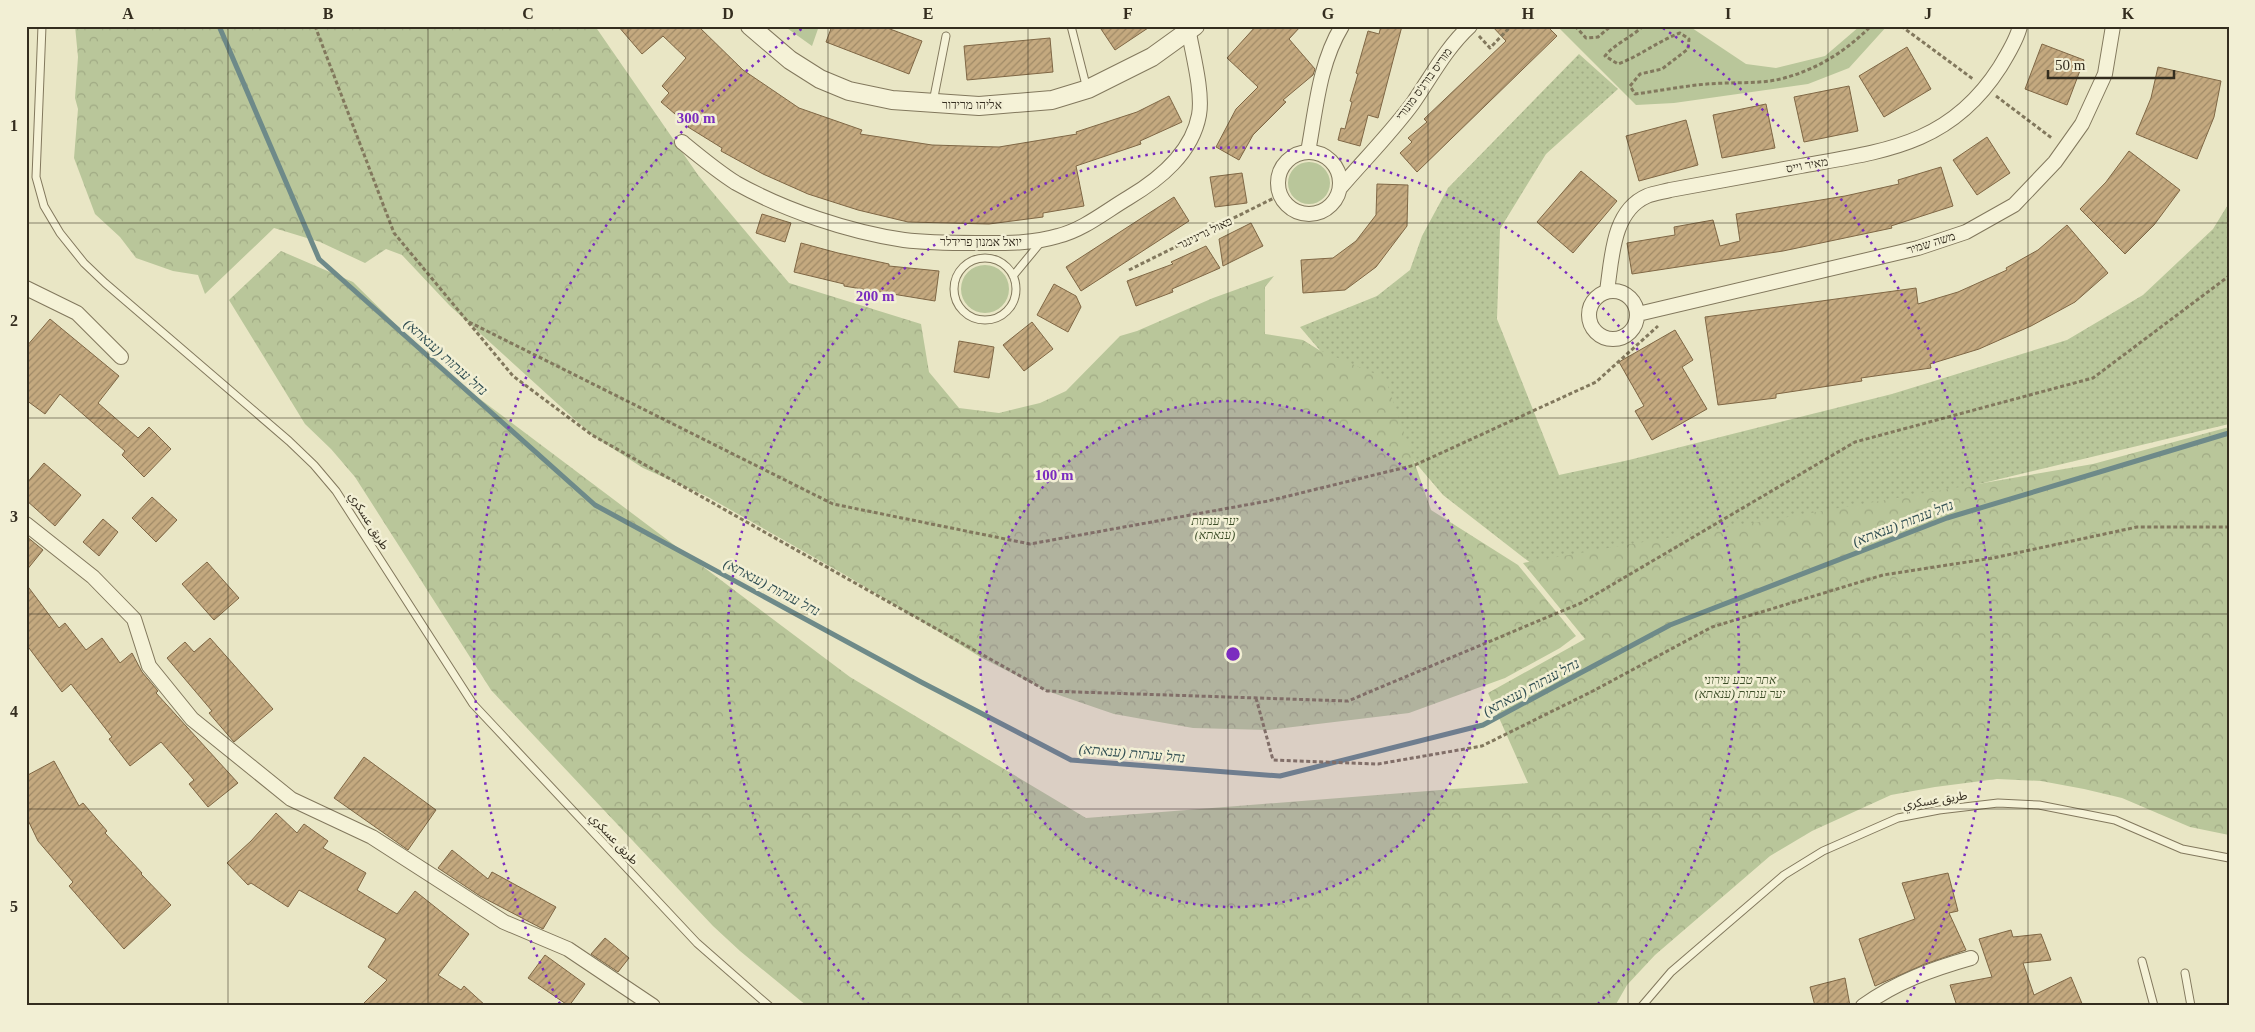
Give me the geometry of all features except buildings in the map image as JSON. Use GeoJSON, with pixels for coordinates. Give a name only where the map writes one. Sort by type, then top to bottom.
{"type":"FeatureCollection","features":[{"type":"Feature","properties":{"kind":"street","name":"אליהו מרידור"},"geometry":{"type":"LineString","coordinates":[[750,26],[790,60],[820,79],[849,91],[892,100],[979,106],[1024,104],[1052,100],[1088,90],[1152,56],[1192,30]]}},
{"type":"Feature","properties":{"kind":"street"},"geometry":{"type":"LineString","coordinates":[[1308,152],[1324,65],[1329,48],[1342,26]]}},
{"type":"Feature","properties":{"kind":"street","name":"מאיר וייס"},"geometry":{"type":"LineString","coordinates":[[1607,292],[1617,230],[1626,213],[1646,196],[1882,152],[1918,139],[1941,126],[1968,106],[1988,84],[2007,54],[2020,26]]}},
{"type":"Feature","properties":{"kind":"street","name":"משה שמיר"},"geometry":{"type":"LineString","coordinates":[[1638,314],[1918,248],[1966,232],[2014,204],[2055,162],[2082,124],[2105,74],[2113,26]]}},
{"type":"Feature","properties":{"kind":"street","name":"יואל אמנון פרידלר"},"geometry":{"type":"LineString","coordinates":[[682,142],[708,164],[736,183],[780,203],[859,230],[903,240],[939,243],[1024,243],[1060,236],[1140,191],[1181,156],[1189,145],[1199,113],[1192,30]]}},
{"type":"Feature","properties":{"kind":"street","name":"מוריס בורג'ס מונורי"},"geometry":{"type":"LineString","coordinates":[[1340,188],[1412,104],[1441,60],[1460,36],[1474,30]]}},
{"type":"Feature","properties":{"kind":"street"},"geometry":{"type":"LineString","coordinates":[[1318,153],[1332,163],[1340,177],[1340,188],[1336,198],[1329,207],[1312,214],[1301,213],[1291,209],[1280,195],[1278,179],[1281,169],[1288,160],[1297,154],[1318,153]]}},
{"type":"Feature","properties":{"kind":"street"},"geometry":{"type":"LineString","coordinates":[[26,288],[77,313],[121,357]]}},
{"type":"Feature","properties":{"kind":"street"},"geometry":{"type":"LineString","coordinates":[[1617,291],[1625,294],[1632,300],[1638,314],[1633,330],[1626,336],[1610,340],[1600,336],[1590,323],[1589,309],[1593,301],[1607,292],[1617,291]]}},
{"type":"Feature","properties":{"kind":"street"},"geometry":{"type":"LineString","coordinates":[[26,524],[93,577],[134,619],[149,666],[192,719],[292,799],[372,837],[504,922],[568,949],[653,1006]]}},
{"type":"Feature","properties":{"kind":"street"},"geometry":{"type":"LineString","coordinates":[[1864,1006],[1894,986],[1935,969],[1971,958]]}},
{"type":"Feature","properties":{"kind":"lane","name":"طريق عسكري"},"geometry":{"type":"LineString","coordinates":[[42,26],[36,177],[44,206],[60,233],[84,262],[105,283],[289,441],[314,465],[336,491],[473,704],[697,943],[769,1006]]}},
{"type":"Feature","properties":{"kind":"lane"},"geometry":{"type":"LineString","coordinates":[[1071,26],[1088,90]]}},
{"type":"Feature","properties":{"kind":"lane"},"geometry":{"type":"LineString","coordinates":[[933,104],[946,36]]}},
{"type":"Feature","properties":{"kind":"lane"},"geometry":{"type":"LineString","coordinates":[[1013,276],[1043,239]]}},
{"type":"Feature","properties":{"kind":"lane"},"geometry":{"type":"LineString","coordinates":[[989,258],[999,262],[1013,276],[1016,287],[1015,297],[1003,315],[993,319],[979,320],[969,316],[958,304],[954,294],[955,283],[958,273],[966,265],[978,259],[989,258]]}},
{"type":"Feature","properties":{"kind":"lane","name":"طريق عسكري"},"geometry":{"type":"LineString","coordinates":[[1642,1006],[1671,972],[1784,875],[1823,851],[1898,818],[1998,802],[2039,805],[2115,820],[2182,849],[2229,858]]}},
{"type":"Feature","properties":{"kind":"lane"},"geometry":{"type":"LineString","coordinates":[[2142,961],[2154,1006]]}},
{"type":"Feature","properties":{"kind":"lane"},"geometry":{"type":"LineString","coordinates":[[2185,973],[2192,1006]]}},
{"type":"Feature","properties":{"kind":"path"},"geometry":{"type":"LineString","coordinates":[[315,26],[394,232],[513,376],[592,434],[1047,691],[1348,701],[1581,603],[1855,442],[2093,378],[2229,276]]}},
{"type":"Feature","properties":{"kind":"path"},"geometry":{"type":"LineString","coordinates":[[1474,30],[1490,48],[1511,26]]}},
{"type":"Feature","properties":{"kind":"path"},"geometry":{"type":"LineString","coordinates":[[1575,26],[1586,38],[1598,37],[1611,26]]}},
{"type":"Feature","properties":{"kind":"path"},"geometry":{"type":"LineString","coordinates":[[1643,26],[1626,41],[1609,50],[1605,56],[1618,64],[1634,58],[1647,48],[1680,33],[1689,39],[1688,49],[1662,68],[1640,74],[1630,86],[1635,94],[1706,84],[1774,80],[1806,71],[1827,61],[1856,40],[1871,26]]}},
{"type":"Feature","properties":{"kind":"path","name":"פאול גרינינגר"},"geometry":{"type":"LineString","coordinates":[[1129,270],[1280,195]]}},
{"type":"Feature","properties":{"kind":"path"},"geometry":{"type":"LineString","coordinates":[[468,321],[833,504],[1030,544],[1268,501],[1415,465],[1596,382],[1661,323]]}},
{"type":"Feature","properties":{"kind":"path"},"geometry":{"type":"LineString","coordinates":[[1256,698],[1273,760],[1378,764],[1454,751],[1482,746],[1593,691],[1712,627],[1883,575],[1993,558],[2137,527],[2229,527]]}},
{"type":"Feature","properties":{"kind":"green space","name":"יער ענתות (ענאתא)"},"geometry":{"type":"Polygon","coordinates":[[[75,26],[595,26],[698,175],[789,283],[921,324],[929,372],[959,408],[999,413],[1040,403],[1066,391],[1120,336],[1137,331],[1213,298],[1274,276],[1265,287],[1265,334],[1303,340],[1319,350],[1385,378],[1431,510],[1518,565],[1576,636],[1560,648],[1505,678],[1409,713],[1268,730],[1193,728],[1114,714],[1047,691],[982,658],[847,576],[708,497],[643,468],[592,435],[450,306],[402,255],[386,249],[365,263],[320,242],[274,228],[205,294],[198,275],[173,271],[136,258],[120,237],[95,214],[74,158],[78,109],[75,98],[78,57],[75,26]]]}},
{"type":"Feature","properties":{"kind":"green space"},"geometry":{"type":"Polygon","coordinates":[[[784,26],[819,26],[812,46],[784,26]]]}},
{"type":"Feature","properties":{"kind":"green space"},"geometry":{"type":"Polygon","coordinates":[[[1557,26],[1689,26],[1746,64],[1776,68],[1825,56],[1860,26],[1887,26],[1849,68],[1808,84],[1674,103],[1636,105],[1557,26]]]}},
{"type":"Feature","properties":{"kind":"green space"},"geometry":{"type":"Polygon","coordinates":[[[1579,54],[1618,89],[1546,154],[1500,229],[1497,319],[1559,475],[1629,460],[1892,394],[2067,340],[2143,295],[2213,229],[2229,203],[2229,424],[1559,585],[1443,495],[1300,327],[1377,296],[1410,270],[1422,236],[1448,188],[1579,54]]]}},
{"type":"Feature","properties":{"kind":"green space"},"geometry":{"type":"Polygon","coordinates":[[[1305,162],[1313,162],[1324,168],[1330,183],[1324,198],[1313,204],[1305,204],[1294,198],[1288,187],[1288,179],[1294,168],[1305,162]]]}},
{"type":"Feature","properties":{"kind":"green space","name":"אתר טבע עירוני יער ענתות (ענאתא)"},"geometry":{"type":"Polygon","coordinates":[[[281,251],[353,282],[444,372],[850,677],[1086,818],[1528,783],[1488,693],[1585,639],[1523,563],[2093,464],[2229,427],[2229,835],[2190,827],[2122,798],[2041,781],[1997,779],[1891,795],[1812,831],[1770,856],[1655,955],[1627,985],[1615,1006],[807,1006],[740,951],[713,926],[491,690],[355,477],[331,449],[305,424],[229,300],[281,251]]]}},
{"type":"Feature","properties":{"kind":"green space"},"geometry":{"type":"Polygon","coordinates":[[[980,265],[990,265],[1002,272],[1009,284],[1009,294],[1002,306],[990,313],[980,313],[972,309],[965,302],[961,294],[961,284],[965,276],[972,269],[980,265]]]}},
{"type":"Feature","properties":{"kind":"waterway","name":"נחל ענתות (ענאתא)"},"geometry":{"type":"LineString","coordinates":[[219,26],[319,259],[595,505],[921,682],[1071,760],[1280,776],[1483,725],[1670,625],[1947,518],[2229,433]]}}]}
